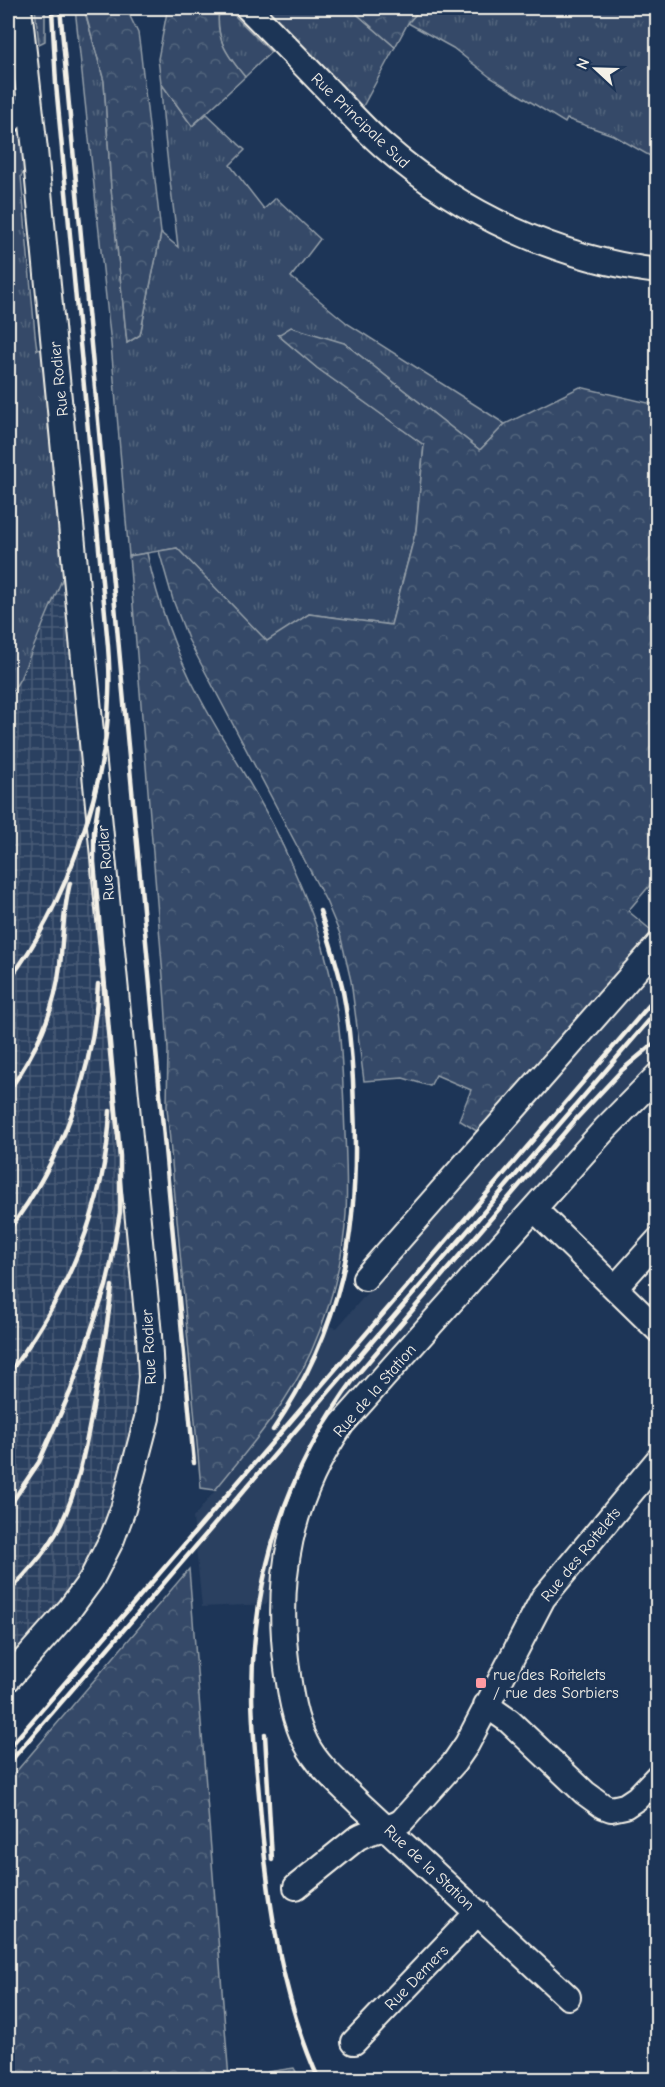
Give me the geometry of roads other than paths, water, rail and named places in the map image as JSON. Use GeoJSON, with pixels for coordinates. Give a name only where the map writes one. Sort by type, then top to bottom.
{"type":"FeatureCollection","features":[{"type":"Feature","properties":{"kind":"street","name":"Rue Rodier"},"geometry":{"type":"LineString","coordinates":[[8,1679],[69,1610],[101,1563],[123,1509],[147,1418],[152,1377],[150,1335],[99,799],[37,161],[19,8]]}},
{"type":"Feature","properties":{"kind":"street","name":"Rue Principale Sud"},"geometry":{"type":"LineString","coordinates":[[248,8],[385,147],[447,193],[491,219],[556,247],[603,261],[657,271]]}},
{"type":"Feature","properties":{"kind":"street"},"geometry":{"type":"LineString","coordinates":[[8,122],[18,111],[30,106]]}},
{"type":"Feature","properties":{"kind":"street"},"geometry":{"type":"LineString","coordinates":[[365,1278],[657,945]]}},
{"type":"Feature","properties":{"kind":"street","name":"Rue de la Station"},"geometry":{"type":"LineString","coordinates":[[568,1997],[360,1804],[318,1761],[305,1742],[289,1684],[282,1612],[284,1574],[292,1532],[302,1500],[314,1472],[342,1424],[605,1129],[657,1075]]}},
{"type":"Feature","properties":{"kind":"street"},"geometry":{"type":"LineString","coordinates":[[535,1209],[657,1330]]}},
{"type":"Feature","properties":{"kind":"street"},"geometry":{"type":"LineString","coordinates":[[615,1288],[657,1240]]}},
{"type":"Feature","properties":{"kind":"street","name":"Rue des Roitelets"},"geometry":{"type":"LineString","coordinates":[[296,1887],[357,1838],[402,1821],[454,1763],[467,1744],[543,1598],[657,1460]]}},
{"type":"Feature","properties":{"kind":"street"},"geometry":{"type":"LineString","coordinates":[[486,1705],[509,1721],[585,1793],[603,1806],[611,1809],[625,1806],[637,1798],[657,1776]]}},
{"type":"Feature","properties":{"kind":"street","name":"Rue Demers"},"geometry":{"type":"LineString","coordinates":[[354,2042],[478,1912]]}},
{"type":"Feature","properties":{"kind":"railway"},"geometry":{"type":"LineString","coordinates":[[60,8],[194,1463]]}},
{"type":"Feature","properties":{"kind":"railway"},"geometry":{"type":"LineString","coordinates":[[8,981],[29,952],[48,918],[79,845],[100,768],[109,695],[108,642],[56,84],[52,10]]}},
{"type":"Feature","properties":{"kind":"railway"},"geometry":{"type":"LineString","coordinates":[[8,1508],[39,1462],[71,1390],[106,1286],[120,1212],[120,1156],[94,862],[94,832],[98,805]]}},
{"type":"Feature","properties":{"kind":"railway"},"geometry":{"type":"LineString","coordinates":[[8,1092],[35,1047],[54,1000],[70,883]]}},
{"type":"Feature","properties":{"kind":"railway"},"geometry":{"type":"LineString","coordinates":[[273,1430],[297,1392],[331,1315],[342,1276],[354,1195],[354,1107],[349,1031],[342,986],[320,911]]}},
{"type":"Feature","properties":{"kind":"railway"},"geometry":{"type":"LineString","coordinates":[[8,1231],[44,1175],[72,1114],[90,1050],[98,984]]}},
{"type":"Feature","properties":{"kind":"railway"},"geometry":{"type":"LineString","coordinates":[[8,1749],[658,995]]}},
{"type":"Feature","properties":{"kind":"railway"},"geometry":{"type":"LineString","coordinates":[[8,1764],[658,1010]]}},
{"type":"Feature","properties":{"kind":"railway"},"geometry":{"type":"LineString","coordinates":[[319,2080],[295,2017],[279,1952],[264,1853],[254,1740],[252,1692],[254,1648],[267,1564],[278,1524],[311,1448],[332,1411],[357,1375],[577,1118],[622,1070],[658,1040]]}},
{"type":"Feature","properties":{"kind":"railway"},"geometry":{"type":"LineString","coordinates":[[8,1374],[48,1315],[79,1250],[101,1182],[110,1111]]}},
{"type":"Feature","properties":{"kind":"railway"},"geometry":{"type":"LineString","coordinates":[[8,1593],[50,1543],[61,1524],[76,1485],[91,1418],[112,1286]]}},
{"type":"Feature","properties":{"kind":"railway"},"geometry":{"type":"LineString","coordinates":[[265,1734],[272,1860]]}},
{"type":"Feature","properties":{"kind":"place","name":"rue des Roitelets / rue des Sorbiers"},"geometry":{"type":"Point","coordinates":[481,1683]}}]}
